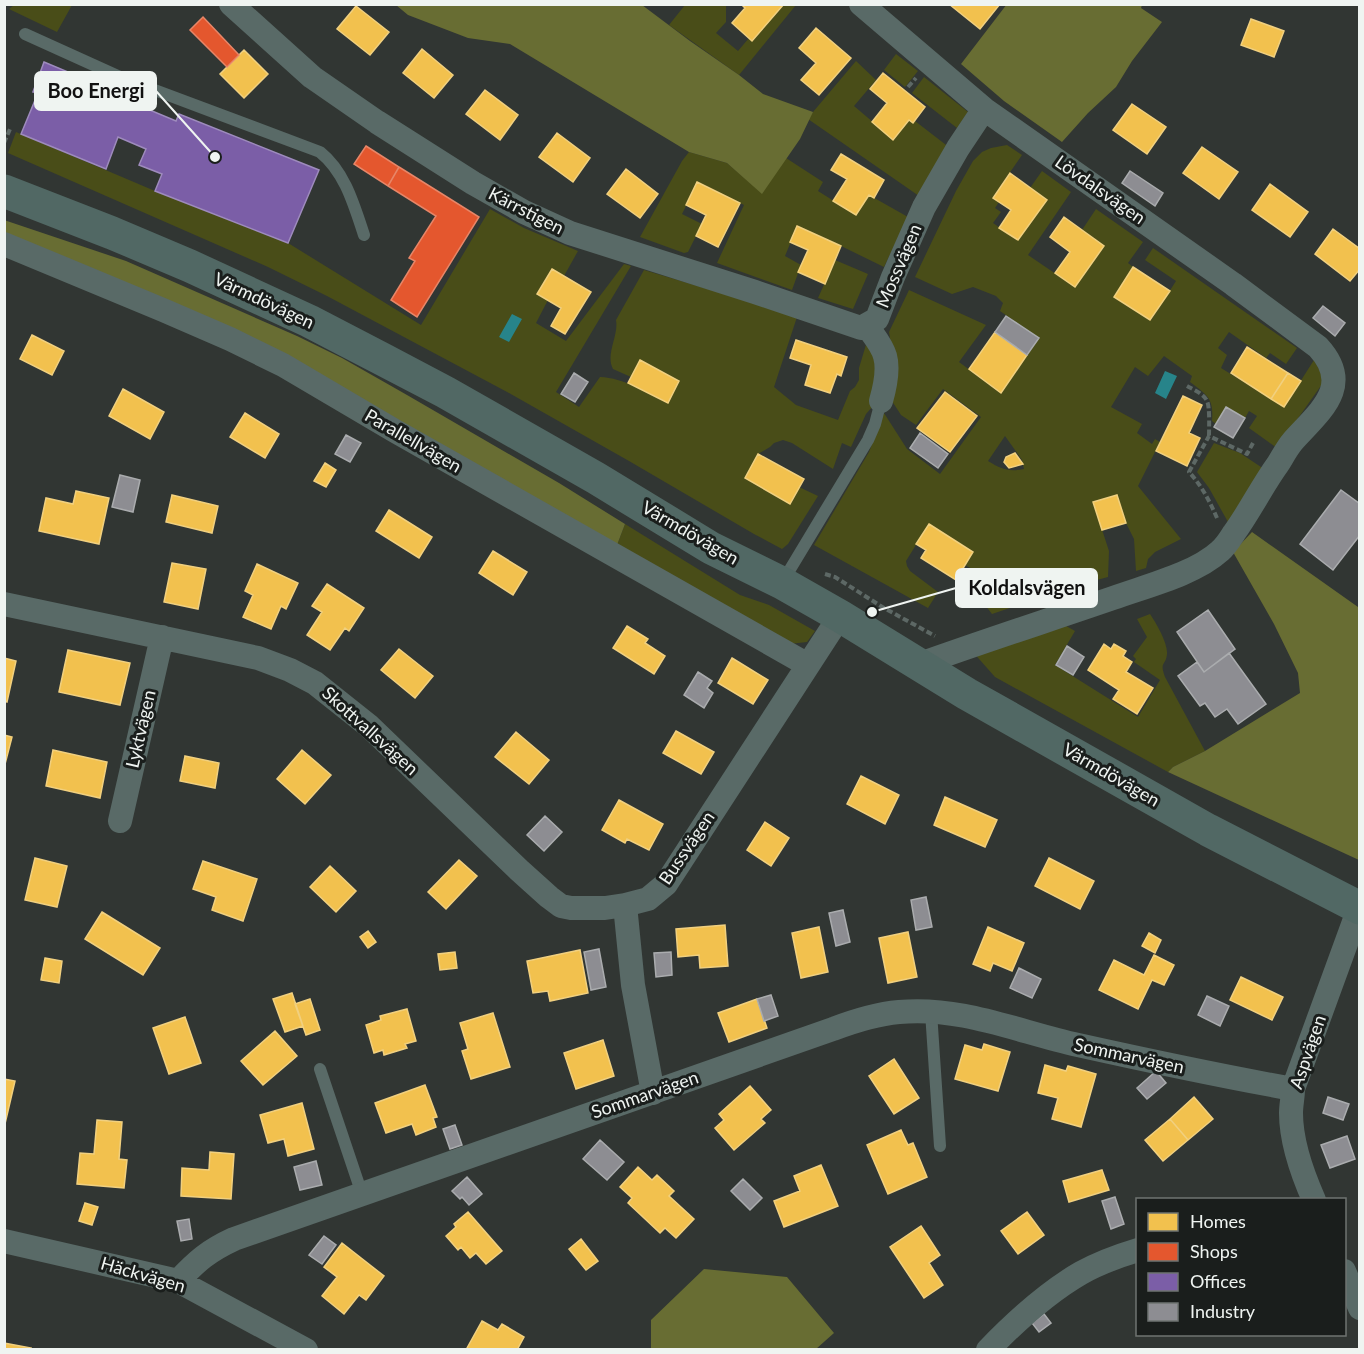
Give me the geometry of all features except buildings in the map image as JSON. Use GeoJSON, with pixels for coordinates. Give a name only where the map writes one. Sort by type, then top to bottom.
{"type":"FeatureCollection","features":[{"type":"Feature","properties":{"kind":"main road","name":"Värmdövägen"},"geometry":{"type":"LineString","coordinates":[[4,191],[190,266],[309,321],[445,392],[596,478],[711,548],[782,583],[840,616],[967,694],[1209,830],[1359,908]]}},
{"type":"Feature","properties":{"kind":"street","name":"Kärrstigen"},"geometry":{"type":"LineString","coordinates":[[231,4],[319,81],[377,122],[473,183],[524,212],[570,233],[861,328],[867,326]]}},
{"type":"Feature","properties":{"kind":"street","name":"Lövdalsvägen"},"geometry":{"type":"LineString","coordinates":[[861,4],[984,108],[1318,347],[1327,356],[1334,376],[1329,400],[1291,443],[1246,516],[1222,549],[1206,562],[1152,584],[920,664]]}},
{"type":"Feature","properties":{"kind":"street","name":"Mossvägen"},"geometry":{"type":"LineString","coordinates":[[882,401],[886,379],[885,356],[879,342],[867,326],[876,319],[924,207],[984,108]]}},
{"type":"Feature","properties":{"kind":"street","name":"Parallellvägen"},"geometry":{"type":"LineString","coordinates":[[4,244],[230,339],[283,365],[433,453],[808,665]]}},
{"type":"Feature","properties":{"kind":"street","name":"Skottvallsvägen"},"geometry":{"type":"LineString","coordinates":[[4,604],[258,658],[290,670],[315,683],[369,726],[519,870],[561,906],[594,908],[625,905]]}},
{"type":"Feature","properties":{"kind":"street","name":"Bussvägen"},"geometry":{"type":"LineString","coordinates":[[625,905],[648,899],[666,884],[840,616]]}},
{"type":"Feature","properties":{"kind":"street","name":"Lyktvägen"},"geometry":{"type":"LineString","coordinates":[[120,820],[162,637]]}},
{"type":"Feature","properties":{"kind":"street"},"geometry":{"type":"LineString","coordinates":[[625,905],[633,985],[653,1093]]}},
{"type":"Feature","properties":{"kind":"street","name":"Aspvägen"},"geometry":{"type":"LineString","coordinates":[[1306,1198],[1291,1114],[1293,1089],[1359,908]]}},
{"type":"Feature","properties":{"kind":"street","name":"Sommarvägen"},"geometry":{"type":"LineString","coordinates":[[178,1281],[200,1259],[218,1246],[234,1239],[861,1019],[900,1012],[948,1013],[984,1020],[1057,1040],[1293,1089]]}},
{"type":"Feature","properties":{"kind":"street","name":"Häckvägen"},"geometry":{"type":"LineString","coordinates":[[4,1240],[178,1281],[306,1350]]}},
{"type":"Feature","properties":{"kind":"street"},"geometry":{"type":"LineString","coordinates":[[988,1350],[1008,1329],[1040,1302],[1080,1274],[1105,1261],[1136,1250]]}},
{"type":"Feature","properties":{"kind":"street"},"geometry":{"type":"LineString","coordinates":[[1346,1276],[1359,1308]]}},
{"type":"Feature","properties":{"kind":"lane"},"geometry":{"type":"LineString","coordinates":[[25,34],[120,76],[320,152],[330,160],[345,184],[364,235]]}},
{"type":"Feature","properties":{"kind":"lane","name":"Mossvägen"},"geometry":{"type":"LineString","coordinates":[[782,583],[868,440],[882,401]]}},
{"type":"Feature","properties":{"kind":"lane"},"geometry":{"type":"LineString","coordinates":[[931,1012],[940,1146]]}},
{"type":"Feature","properties":{"kind":"lane"},"geometry":{"type":"LineString","coordinates":[[320,1069],[362,1194]]}},
{"type":"Feature","properties":{"kind":"path"},"geometry":{"type":"LineString","coordinates":[[4,143],[10,129]]}},
{"type":"Feature","properties":{"kind":"path"},"geometry":{"type":"LineString","coordinates":[[1188,386],[1208,401],[1209,412],[1209,436],[1189,472],[1204,492],[1221,528]]}},
{"type":"Feature","properties":{"kind":"path"},"geometry":{"type":"LineString","coordinates":[[1209,436],[1247,454],[1253,443]]}},
{"type":"Feature","properties":{"kind":"green space"},"geometry":{"type":"Polygon","coordinates":[[[1007,4],[1142,5],[1141,8],[1162,22],[1132,61],[1116,87],[1062,142],[1004,101],[961,64],[1007,4]]]}},
{"type":"Feature","properties":{"kind":"green space"},"geometry":{"type":"Polygon","coordinates":[[[14,5],[72,5],[57,32],[9,9],[14,5]]]}},
{"type":"Feature","properties":{"kind":"green space"},"geometry":{"type":"Polygon","coordinates":[[[396,5],[642,5],[763,94],[813,112],[800,139],[762,194],[727,163],[689,152],[510,44],[468,38],[408,15],[396,5]]]}},
{"type":"Feature","properties":{"kind":"green space"},"geometry":{"type":"Polygon","coordinates":[[[685,5],[726,5],[726,22],[716,33],[738,51],[749,38],[753,40],[784,5],[796,5],[739,75],[669,25],[685,5]]]}},
{"type":"Feature","properties":{"kind":"green space"},"geometry":{"type":"Polygon","coordinates":[[[896,54],[918,71],[905,87],[884,70],[896,54]]]}},
{"type":"Feature","properties":{"kind":"green space"},"geometry":{"type":"Polygon","coordinates":[[[856,61],[876,80],[854,106],[893,139],[909,120],[915,121],[950,148],[919,196],[808,119],[856,61]]]}},
{"type":"Feature","properties":{"kind":"green space"},"geometry":{"type":"Polygon","coordinates":[[[924,77],[968,112],[957,128],[912,93],[924,77]]]}},
{"type":"Feature","properties":{"kind":"green space"},"geometry":{"type":"Polygon","coordinates":[[[16,132],[155,191],[288,243],[421,325],[490,209],[524,228],[578,251],[564,276],[552,269],[537,293],[548,300],[536,323],[566,341],[624,264],[631,266],[556,392],[579,407],[600,377],[626,383],[667,403],[679,381],[640,360],[631,377],[613,369],[611,363],[616,320],[644,270],[797,317],[774,387],[796,405],[838,420],[850,391],[859,380],[859,368],[868,338],[878,355],[873,406],[866,414],[851,447],[842,443],[833,469],[792,443],[783,440],[758,454],[745,478],[790,503],[799,487],[818,496],[788,544],[782,549],[509,393],[327,296],[268,267],[8,153],[16,132]]]}},
{"type":"Feature","properties":{"kind":"green space"},"geometry":{"type":"Polygon","coordinates":[[[1007,145],[1022,155],[993,197],[999,202],[995,208],[1001,212],[993,223],[1018,240],[1046,200],[1030,188],[1042,171],[1071,192],[1028,255],[1075,287],[1104,246],[1082,230],[1096,209],[1143,242],[1128,263],[1133,267],[1115,297],[1151,320],[1176,281],[1145,260],[1153,248],[1297,348],[1286,364],[1270,353],[1266,358],[1229,332],[1218,348],[1227,355],[1221,368],[1284,407],[1314,360],[1325,380],[1277,448],[1249,428],[1257,416],[1249,411],[1245,418],[1226,407],[1216,424],[1212,421],[1210,402],[1201,390],[1190,382],[1192,376],[1164,356],[1148,376],[1135,367],[1111,407],[1142,424],[1137,433],[1152,444],[1155,439],[1160,442],[1138,486],[1181,539],[1155,552],[1148,559],[1146,568],[1136,571],[1134,539],[1117,495],[1093,502],[1109,551],[1108,577],[992,614],[978,596],[984,584],[979,573],[965,565],[973,552],[929,524],[906,561],[910,571],[938,592],[928,608],[814,545],[869,452],[884,413],[907,449],[940,474],[981,417],[943,389],[916,425],[901,415],[890,398],[889,332],[909,290],[986,325],[959,362],[1001,393],[1039,338],[1000,311],[1003,303],[996,296],[973,287],[952,294],[915,277],[973,161],[982,152],[1007,145]],[[1005,436],[988,461],[1001,468],[1013,470],[1024,469],[1022,460],[1005,436]]]}},
{"type":"Feature","properties":{"kind":"green space"},"geometry":{"type":"Polygon","coordinates":[[[689,152],[727,163],[762,193],[786,158],[823,182],[818,191],[856,215],[869,195],[908,217],[884,267],[797,227],[785,256],[801,265],[792,290],[717,263],[744,205],[698,182],[682,214],[702,224],[688,252],[684,253],[640,237],[689,152]]]}},
{"type":"Feature","properties":{"kind":"green space"},"geometry":{"type":"Polygon","coordinates":[[[4,220],[126,261],[342,358],[559,483],[625,524],[617,545],[5,235],[4,220]]]}},
{"type":"Feature","properties":{"kind":"green space"},"geometry":{"type":"Polygon","coordinates":[[[835,260],[868,274],[853,309],[818,298],[835,260]]]}},
{"type":"Feature","properties":{"kind":"green space"},"geometry":{"type":"Polygon","coordinates":[[[1214,443],[1240,453],[1264,469],[1228,522],[1197,472],[1214,443]]]}},
{"type":"Feature","properties":{"kind":"green space"},"geometry":{"type":"Polygon","coordinates":[[[625,524],[740,595],[769,605],[815,631],[807,642],[789,644],[617,545],[625,524]]]}},
{"type":"Feature","properties":{"kind":"green space"},"geometry":{"type":"Polygon","coordinates":[[[1252,532],[1358,607],[1360,619],[1359,860],[1168,772],[1300,693],[1298,673],[1274,624],[1233,552],[1252,532]]]}},
{"type":"Feature","properties":{"kind":"green space"},"geometry":{"type":"Polygon","coordinates":[[[1150,614],[1166,644],[1167,654],[1163,666],[1165,677],[1205,751],[1173,767],[1168,772],[995,677],[972,651],[1061,623],[1075,631],[1055,665],[1138,717],[1160,680],[1134,662],[1136,659],[1133,656],[1147,637],[1137,619],[1150,614]]]}},
{"type":"Feature","properties":{"kind":"green space"},"geometry":{"type":"Polygon","coordinates":[[[704,1269],[787,1277],[834,1333],[816,1349],[651,1349],[651,1320],[704,1269]]]}},
{"type":"Feature","properties":{"kind":"water"},"geometry":{"type":"Polygon","coordinates":[[[512,314],[522,319],[509,342],[499,337],[512,314]]]}},
{"type":"Feature","properties":{"kind":"water"},"geometry":{"type":"Polygon","coordinates":[[[1165,371],[1177,376],[1166,399],[1155,393],[1165,371]]]}},
{"type":"Feature","properties":{"kind":"place","name":"Boo Energi"},"geometry":{"type":"Point","coordinates":[215,157]}},
{"type":"Feature","properties":{"kind":"place","name":"Koldalsvägen"},"geometry":{"type":"Point","coordinates":[872,612]}}]}
